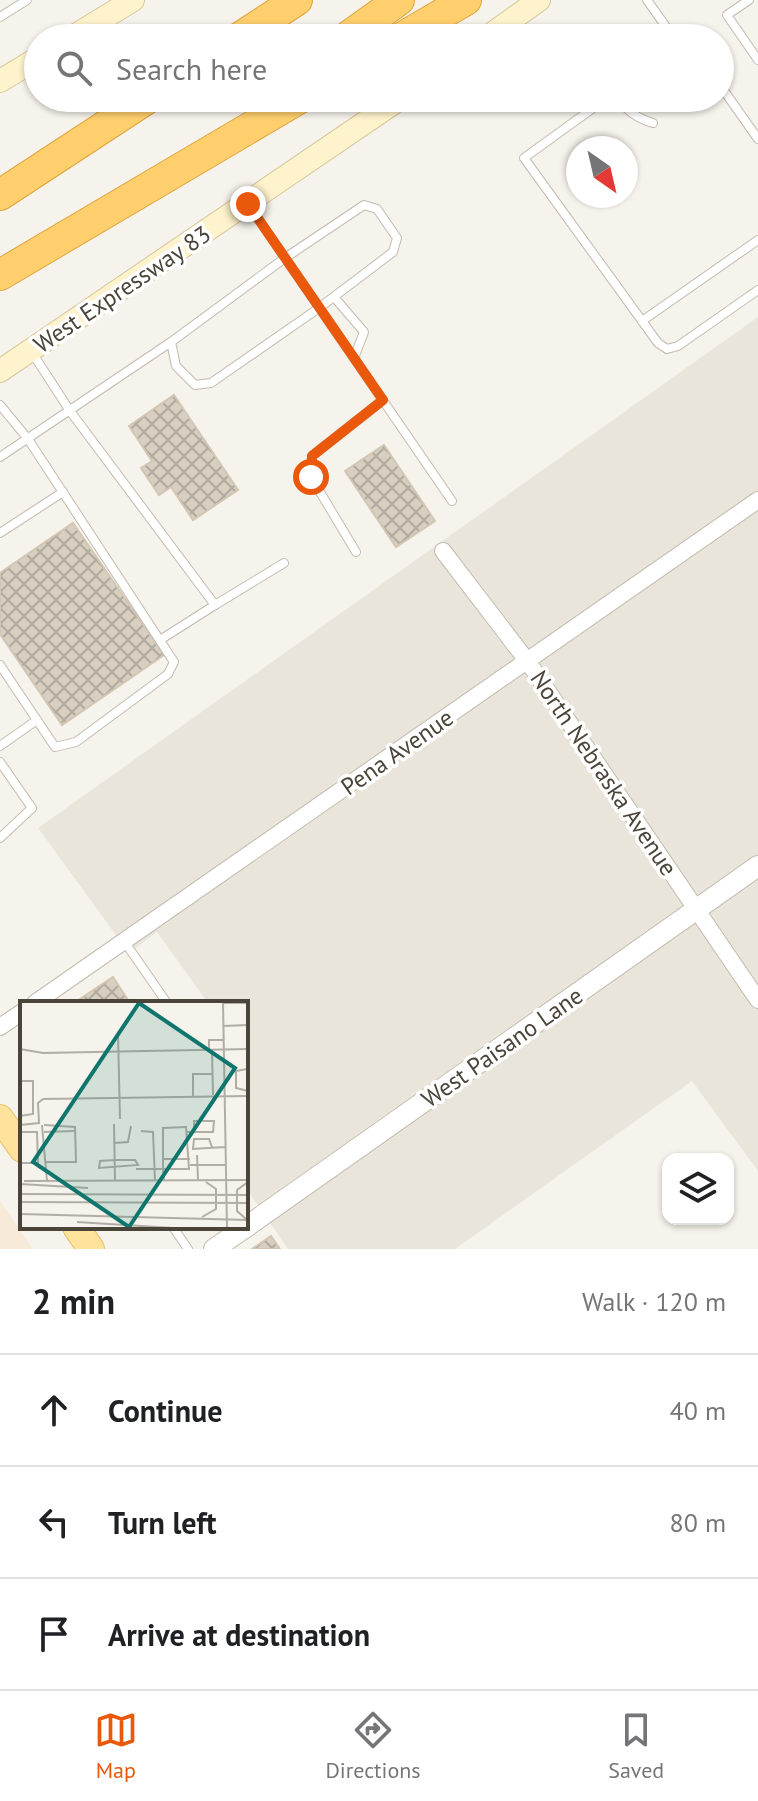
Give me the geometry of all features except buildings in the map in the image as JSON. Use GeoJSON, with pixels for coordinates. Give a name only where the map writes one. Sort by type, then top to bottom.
{"type":"FeatureCollection","features":[{"type":"Feature","properties":{"kind":"highway"},"geometry":{"type":"LineString","coordinates":[[260,24],[297,0]]}},
{"type":"Feature","properties":{"kind":"highway"},"geometry":{"type":"LineString","coordinates":[[366,24],[399,0]]}},
{"type":"Feature","properties":{"kind":"highway"},"geometry":{"type":"LineString","coordinates":[[425,24],[466,0]]}},
{"type":"Feature","properties":{"kind":"highway"},"geometry":{"type":"LineString","coordinates":[[0,195],[127,112]]}},
{"type":"Feature","properties":{"kind":"highway"},"geometry":{"type":"LineString","coordinates":[[0,268],[241,112]]}},
{"type":"Feature","properties":{"kind":"highway"},"geometry":{"type":"LineString","coordinates":[[0,275],[276,112]]}},
{"type":"Feature","properties":{"kind":"main road"},"geometry":{"type":"LineString","coordinates":[[94,24],[133,0]]}},
{"type":"Feature","properties":{"kind":"main road"},"geometry":{"type":"LineString","coordinates":[[506,24],[539,0]]}},
{"type":"Feature","properties":{"kind":"main road"},"geometry":{"type":"LineString","coordinates":[[0,81],[24,66]]}},
{"type":"Feature","properties":{"kind":"main road","name":"West Expressway 83"},"geometry":{"type":"LineString","coordinates":[[0,371],[381,112]]}},
{"type":"Feature","properties":{"kind":"main road"},"geometry":{"type":"LineString","coordinates":[[0,1118],[20,1146]]}},
{"type":"Feature","properties":{"kind":"main road"},"geometry":{"type":"LineString","coordinates":[[77,1229],[91,1249]]}},
{"type":"Feature","properties":{"kind":"street","name":"Pena Avenue"},"geometry":{"type":"LineString","coordinates":[[38,1001],[758,500]]}},
{"type":"Feature","properties":{"kind":"street","name":"North Nebraska Avenue"},"geometry":{"type":"LineString","coordinates":[[443,551],[528,662],[758,1000]]}},
{"type":"Feature","properties":{"kind":"street","name":"West Paisano Lane"},"geometry":{"type":"LineString","coordinates":[[248,1226],[758,866]]}},
{"type":"Feature","properties":{"kind":"street"},"geometry":{"type":"LineString","coordinates":[[0,1027],[20,1014]]}},
{"type":"Feature","properties":{"kind":"street","name":"West Paisano Lane"},"geometry":{"type":"LineString","coordinates":[[214,1249],[243,1229]]}},
{"type":"Feature","properties":{"kind":"lane"},"geometry":{"type":"LineString","coordinates":[[0,17],[27,0]]}},
{"type":"Feature","properties":{"kind":"lane"},"geometry":{"type":"LineString","coordinates":[[647,0],[664,24]]}},
{"type":"Feature","properties":{"kind":"lane"},"geometry":{"type":"LineString","coordinates":[[733,24],[727,15],[749,0]]}},
{"type":"Feature","properties":{"kind":"lane"},"geometry":{"type":"LineString","coordinates":[[734,25],[758,60]]}},
{"type":"Feature","properties":{"kind":"lane"},"geometry":{"type":"LineString","coordinates":[[734,105],[758,139]]}},
{"type":"Feature","properties":{"kind":"lane"},"geometry":{"type":"LineString","coordinates":[[588,112],[524,158],[658,343],[667,349],[678,346],[758,290]]}},
{"type":"Feature","properties":{"kind":"lane"},"geometry":{"type":"LineString","coordinates":[[629,112],[653,123]]}},
{"type":"Feature","properties":{"kind":"lane"},"geometry":{"type":"LineString","coordinates":[[248,204],[452,501]]}},
{"type":"Feature","properties":{"kind":"lane"},"geometry":{"type":"LineString","coordinates":[[0,457],[171,342],[285,258],[364,205],[377,209],[397,238],[393,252],[211,383],[195,385],[176,366],[171,342]]}},
{"type":"Feature","properties":{"kind":"lane"},"geometry":{"type":"LineString","coordinates":[[642,321],[758,240]]}},
{"type":"Feature","properties":{"kind":"lane"},"geometry":{"type":"LineString","coordinates":[[334,297],[364,332],[354,358]]}},
{"type":"Feature","properties":{"kind":"lane"},"geometry":{"type":"LineString","coordinates":[[30,351],[70,411],[215,605]]}},
{"type":"Feature","properties":{"kind":"lane"},"geometry":{"type":"LineString","coordinates":[[356,552],[311,477],[312,456],[383,400]]}},
{"type":"Feature","properties":{"kind":"lane"},"geometry":{"type":"LineString","coordinates":[[0,405],[28,439],[174,662],[168,674],[76,742],[55,747],[0,665]]}},
{"type":"Feature","properties":{"kind":"lane"},"geometry":{"type":"LineString","coordinates":[[0,533],[63,492]]}},
{"type":"Feature","properties":{"kind":"lane"},"geometry":{"type":"LineString","coordinates":[[160,640],[284,563]]}},
{"type":"Feature","properties":{"kind":"lane"},"geometry":{"type":"LineString","coordinates":[[0,746],[37,720]]}},
{"type":"Feature","properties":{"kind":"lane"},"geometry":{"type":"LineString","coordinates":[[0,762],[32,808],[0,838]]}},
{"type":"Feature","properties":{"kind":"lane"},"geometry":{"type":"LineString","coordinates":[[124,941],[166,1001]]}},
{"type":"Feature","properties":{"kind":"lane"},"geometry":{"type":"LineString","coordinates":[[174,1229],[188,1249]]}},
{"type":"Feature","properties":{"kind":"shaded area"},"geometry":{"type":"Polygon","coordinates":[[[758,317],[758,1171],[692,1081],[455,1249],[288,1249],[248,1191],[248,1001],[207,1001],[157,932],[129,953],[38,828],[758,317]]]}},
{"type":"Feature","properties":{"kind":"shaded area"},"geometry":{"type":"Polygon","coordinates":[[[0,1201],[33,1249],[0,1249],[0,1201]]]}},
{"type":"Feature","properties":{"kind":"route"},"geometry":{"type":"LineString","coordinates":[[248,204],[383,400],[312,456],[311,477]]}}]}
